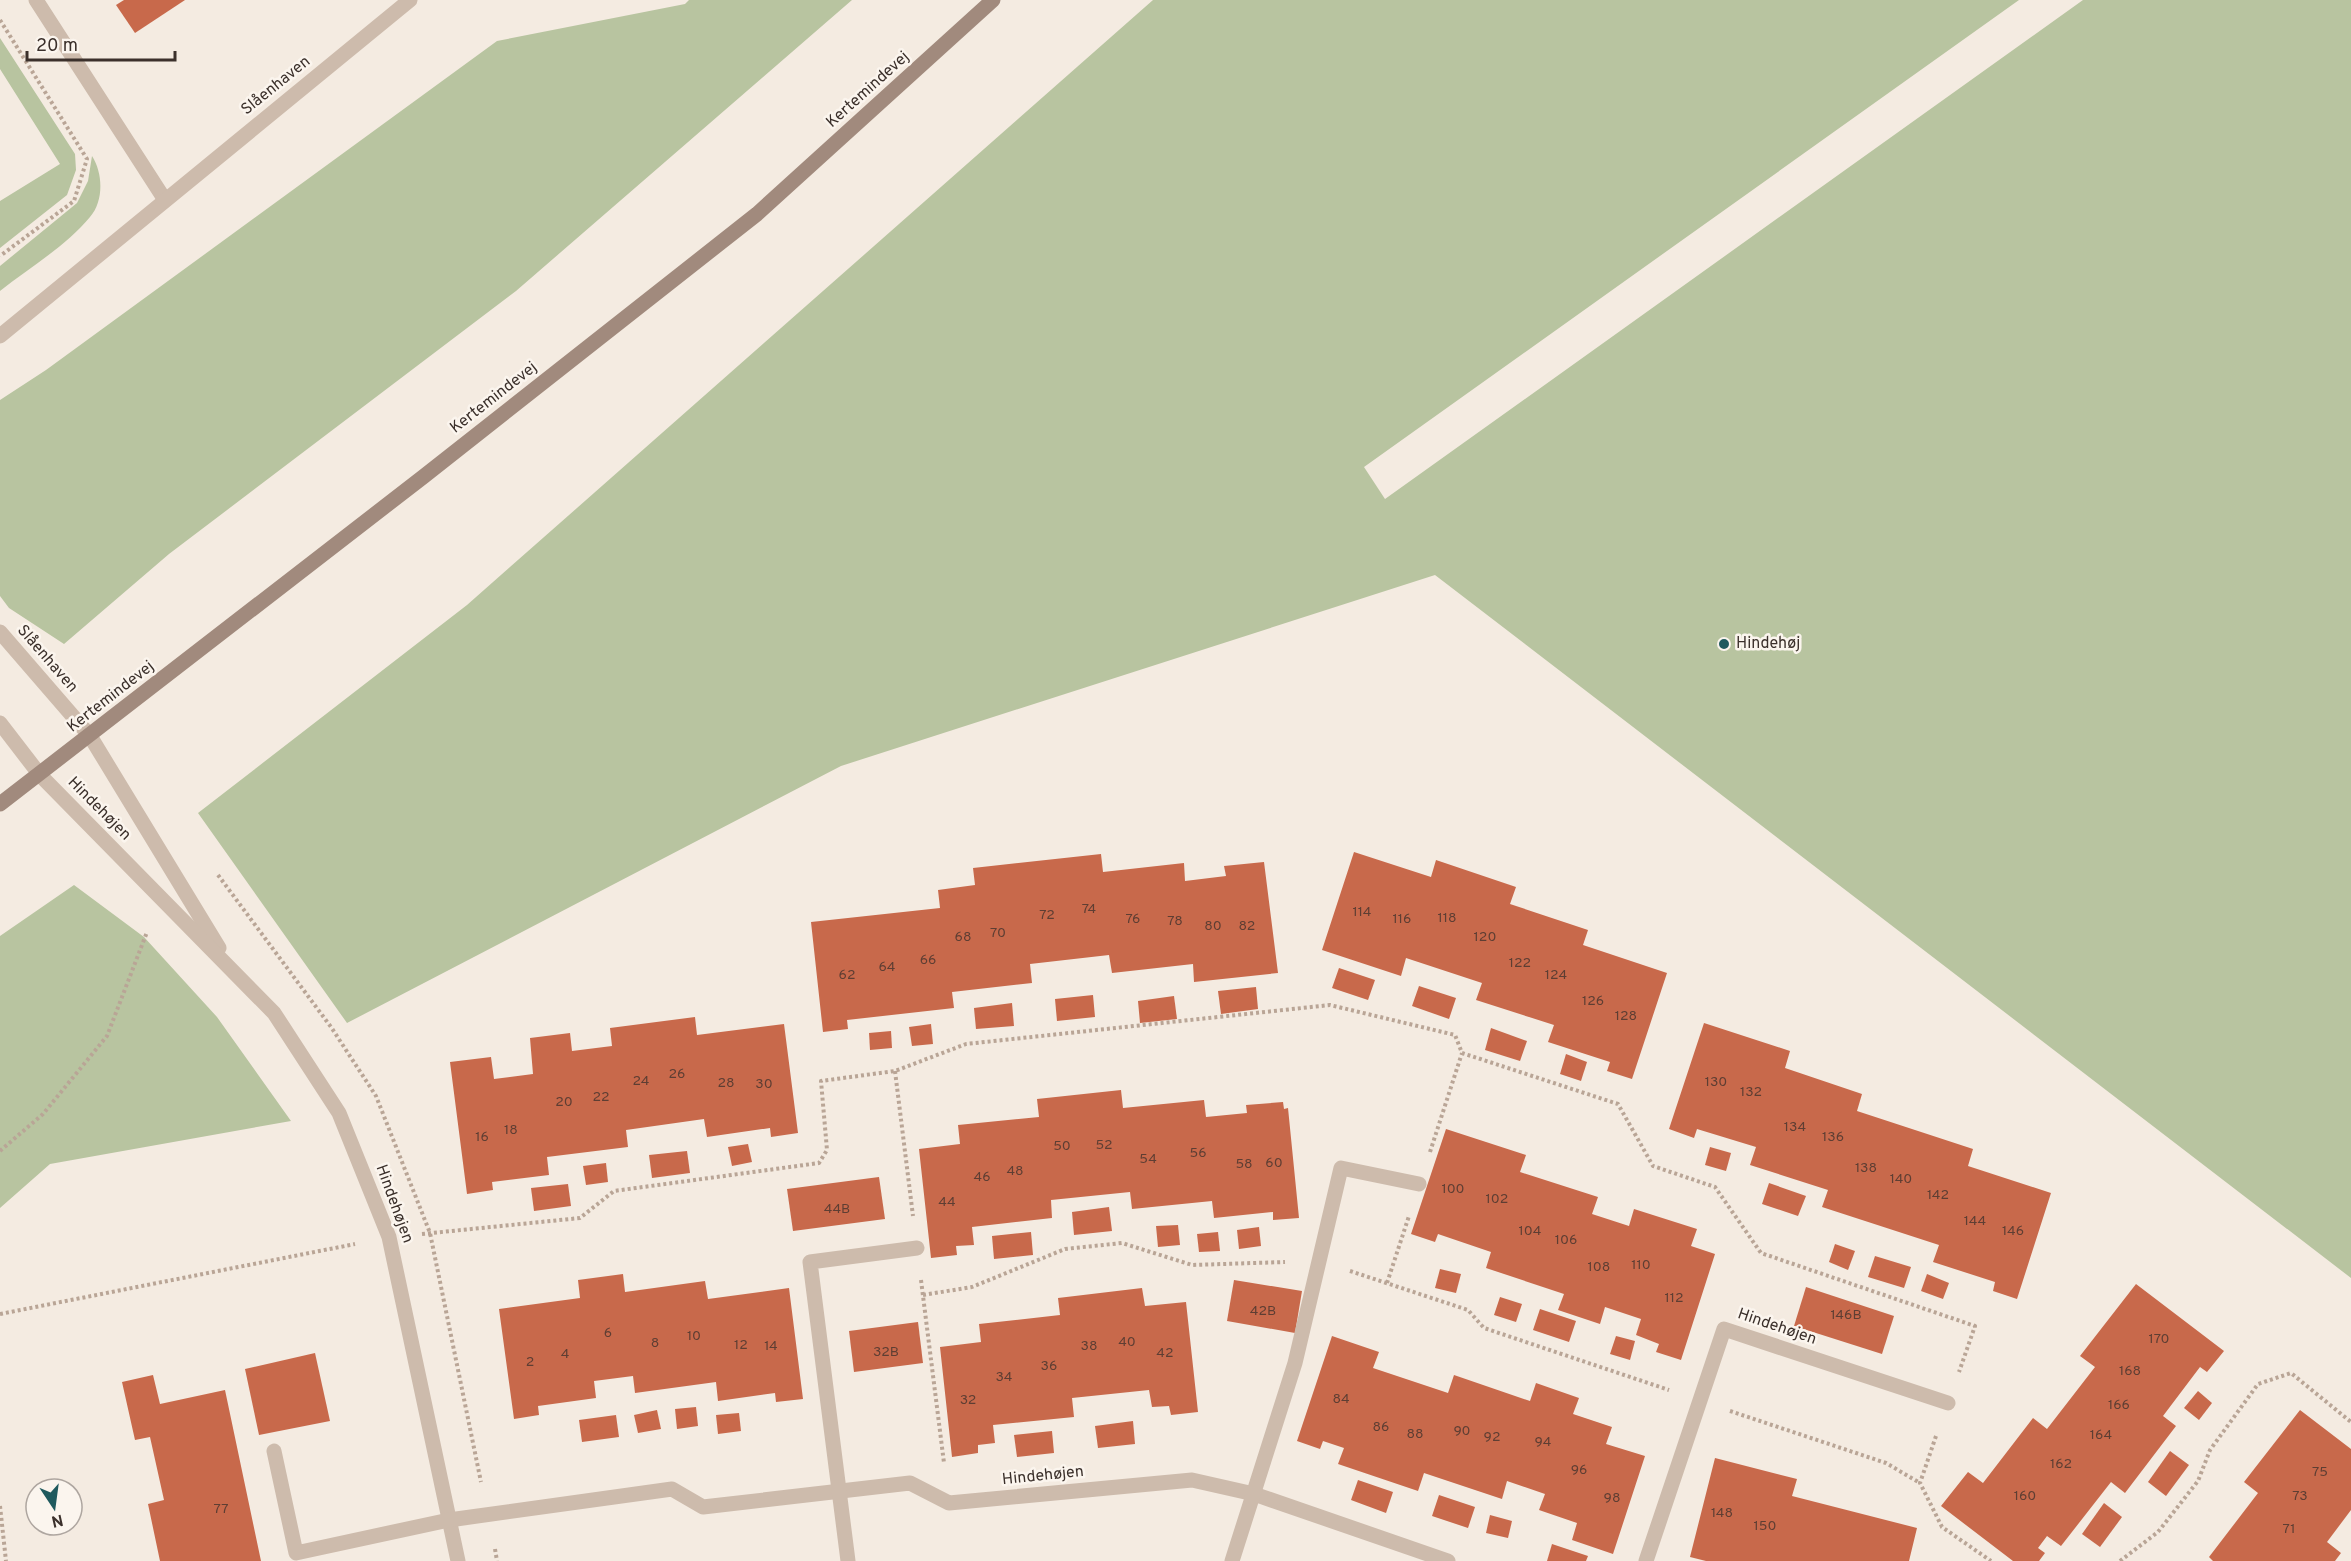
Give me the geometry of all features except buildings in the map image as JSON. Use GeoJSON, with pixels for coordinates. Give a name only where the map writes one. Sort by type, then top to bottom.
{"type":"FeatureCollection","features":[{"type":"Feature","properties":{"kind":"main road","name":"Kertemindevej"},"geometry":{"type":"LineString","coordinates":[[0,804],[757,214],[993,0]]}},
{"type":"Feature","properties":{"kind":"street"},"geometry":{"type":"LineString","coordinates":[[36,0],[165,200]]}},
{"type":"Feature","properties":{"kind":"street","name":"Slåenhaven"},"geometry":{"type":"LineString","coordinates":[[0,336],[410,0]]}},
{"type":"Feature","properties":{"kind":"street","name":"Slåenhaven"},"geometry":{"type":"LineString","coordinates":[[0,632],[90,736]]}},
{"type":"Feature","properties":{"kind":"street"},"geometry":{"type":"LineString","coordinates":[[0,723],[40,775]]}},
{"type":"Feature","properties":{"kind":"street","name":"Hindehøjen"},"geometry":{"type":"LineString","coordinates":[[90,736],[233,971]]}},
{"type":"Feature","properties":{"kind":"street","name":"Hindehøjen"},"geometry":{"type":"LineString","coordinates":[[40,775],[274,1013],[339,1113],[389,1237],[458,1561]]}},
{"type":"Feature","properties":{"kind":"street"},"geometry":{"type":"LineString","coordinates":[[1232,1561],[1295,1363],[1341,1168],[1419,1184]]}},
{"type":"Feature","properties":{"kind":"street"},"geometry":{"type":"LineString","coordinates":[[848,1561],[810,1262],[917,1248]]}},
{"type":"Feature","properties":{"kind":"street","name":"Hindehøjen"},"geometry":{"type":"LineString","coordinates":[[1646,1561],[1724,1329],[1948,1403]]}},
{"type":"Feature","properties":{"kind":"street"},"geometry":{"type":"LineString","coordinates":[[274,1451],[296,1553],[449,1520],[672,1489],[704,1507],[910,1483],[949,1503]]}},
{"type":"Feature","properties":{"kind":"street","name":"Hindehøjen"},"geometry":{"type":"LineString","coordinates":[[949,1503],[1192,1479],[1254,1494],[1448,1561]]}},
{"type":"Feature","properties":{"kind":"path"},"geometry":{"type":"LineString","coordinates":[[0,20],[87,159],[74,201],[0,256]]}},
{"type":"Feature","properties":{"kind":"path"},"geometry":{"type":"LineString","coordinates":[[0,1151],[43,1114],[106,1036],[160,897]]}},
{"type":"Feature","properties":{"kind":"path"},"geometry":{"type":"LineString","coordinates":[[0,1314],[389,1237],[580,1218],[614,1191],[819,1163],[827,1150],[821,1081],[895,1071],[966,1044],[1330,1005],[1455,1035],[1462,1053],[1618,1104],[1653,1166],[1715,1187],[1761,1253],[1975,1326],[1920,1483]]}},
{"type":"Feature","properties":{"kind":"path"},"geometry":{"type":"LineString","coordinates":[[895,1071],[949,1503]]}},
{"type":"Feature","properties":{"kind":"path"},"geometry":{"type":"LineString","coordinates":[[430,1233],[497,1561]]}},
{"type":"Feature","properties":{"kind":"path"},"geometry":{"type":"LineString","coordinates":[[923,1295],[972,1287],[1065,1249],[1122,1243],[1191,1265],[1319,1261],[1468,1310],[1484,1328],[1886,1464],[1920,1483],[1942,1527],[1991,1561]]}},
{"type":"Feature","properties":{"kind":"path"},"geometry":{"type":"LineString","coordinates":[[2120,1561],[2158,1532],[2198,1481],[2210,1450],[2258,1384],[2291,1374],[2351,1422]]}},
{"type":"Feature","properties":{"kind":"path"},"geometry":{"type":"LineString","coordinates":[[0,1506],[6,1561]]}},
{"type":"Feature","properties":{"kind":"green space"},"geometry":{"type":"Polygon","coordinates":[[[689,0],[852,0],[516,291],[169,554],[64,644],[9,608],[0,596],[0,400],[46,370],[497,41],[685,4],[689,0]]]}},
{"type":"Feature","properties":{"kind":"green space"},"geometry":{"type":"Polygon","coordinates":[[[1153,0],[2019,0],[1364,467],[1385,499],[2083,0],[2351,0],[2351,1278],[1435,575],[841,766],[347,1023],[198,813],[467,605],[1153,0]]]}},
{"type":"Feature","properties":{"kind":"green space"},"geometry":{"type":"Polygon","coordinates":[[[0,38],[75,154],[76,170],[67,195],[0,248],[0,201],[60,164],[0,69],[0,38]]]}},
{"type":"Feature","properties":{"kind":"green space"},"geometry":{"type":"Polygon","coordinates":[[[92,156],[100,179],[100,195],[95,210],[70,238],[0,291],[0,266],[77,203],[88,181],[92,156]]]}},
{"type":"Feature","properties":{"kind":"green space"},"geometry":{"type":"Polygon","coordinates":[[[74,885],[144,937],[217,1017],[291,1121],[50,1164],[0,1208],[0,936],[74,885]]]}},
{"type":"Feature","properties":{"kind":"place","name":"Hindehøj"},"geometry":{"type":"Point","coordinates":[1724,644]}}]}
